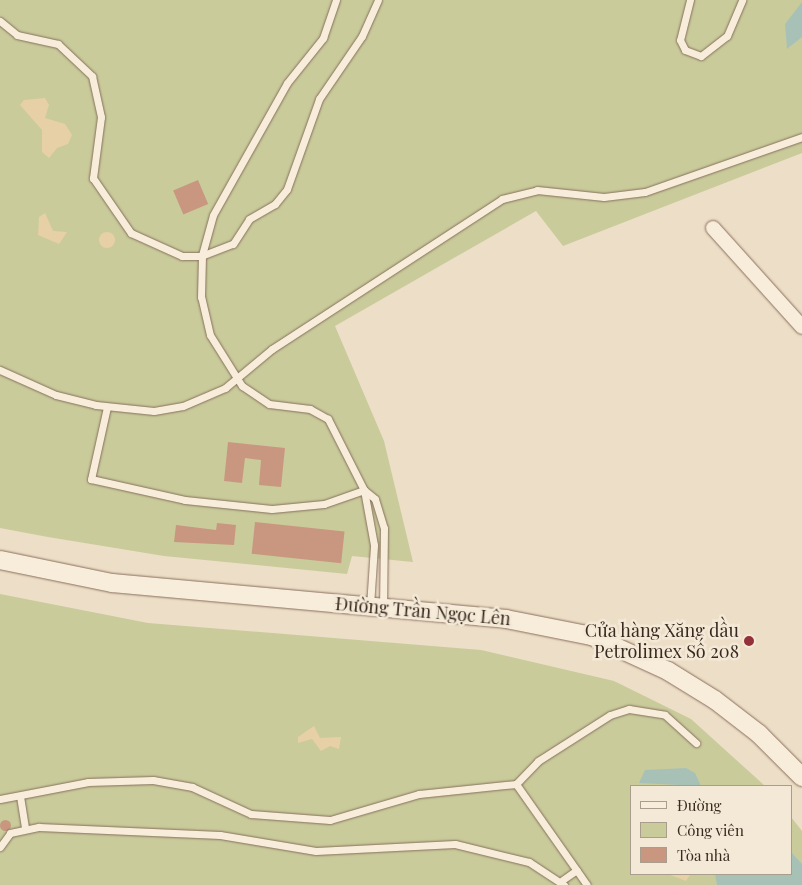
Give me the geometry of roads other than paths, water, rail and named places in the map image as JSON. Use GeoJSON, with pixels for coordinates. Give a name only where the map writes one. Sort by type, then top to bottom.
{"type":"FeatureCollection","features":[{"type":"Feature","properties":{"kind":"street"},"geometry":{"type":"LineString","coordinates":[[713,228],[802,327]]}},
{"type":"Feature","properties":{"kind":"street","name":"Đường Trần Ngọc Lên"},"geometry":{"type":"LineString","coordinates":[[0,560],[138,586],[376,606],[531,622],[618,646],[715,700],[759,734],[802,777]]}},
{"type":"Feature","properties":{"kind":"lane"},"geometry":{"type":"LineString","coordinates":[[336,0],[323,38],[287,83],[240,163],[211,222],[202,256],[205,319],[237,380],[261,401],[310,409],[328,419],[364,490],[374,545],[376,606]]}},
{"type":"Feature","properties":{"kind":"lane"},"geometry":{"type":"LineString","coordinates":[[0,21],[17,35],[58,44],[92,76],[101,117],[93,178],[131,233],[182,256],[202,256],[233,244],[249,219],[275,204],[287,189],[319,98],[362,36],[378,0]]}},
{"type":"Feature","properties":{"kind":"lane"},"geometry":{"type":"LineString","coordinates":[[690,0],[680,40],[685,50],[700,56],[727,36],[742,0]]}},
{"type":"Feature","properties":{"kind":"lane"},"geometry":{"type":"LineString","coordinates":[[0,370],[56,395],[107,407],[168,409],[211,395],[237,380],[272,349],[502,199],[537,190],[604,197],[645,192],[802,137]]}},
{"type":"Feature","properties":{"kind":"lane"},"geometry":{"type":"LineString","coordinates":[[107,407],[91,479],[185,500],[272,509],[324,504],[364,490]]}},
{"type":"Feature","properties":{"kind":"lane"},"geometry":{"type":"LineString","coordinates":[[364,490],[374,500],[384,528],[376,606]]}},
{"type":"Feature","properties":{"kind":"lane"},"geometry":{"type":"LineString","coordinates":[[0,799],[88,782],[153,780],[192,787],[251,814],[314,821],[357,815],[419,794],[516,784],[538,761],[610,715],[629,709],[665,715],[696,743]]}},
{"type":"Feature","properties":{"kind":"lane"},"geometry":{"type":"LineString","coordinates":[[516,784],[587,885]]}},
{"type":"Feature","properties":{"kind":"lane"},"geometry":{"type":"LineString","coordinates":[[20,796],[25,828]]}},
{"type":"Feature","properties":{"kind":"lane"},"geometry":{"type":"LineString","coordinates":[[0,847],[10,834],[25,828],[220,835],[316,850],[456,844],[515,857],[563,883],[577,870]]}},
{"type":"Feature","properties":{"kind":"place","name":"Cửa hàng Xăng dầu Petrolimex Số 208"},"geometry":{"type":"Point","coordinates":[749,641]}}]}
